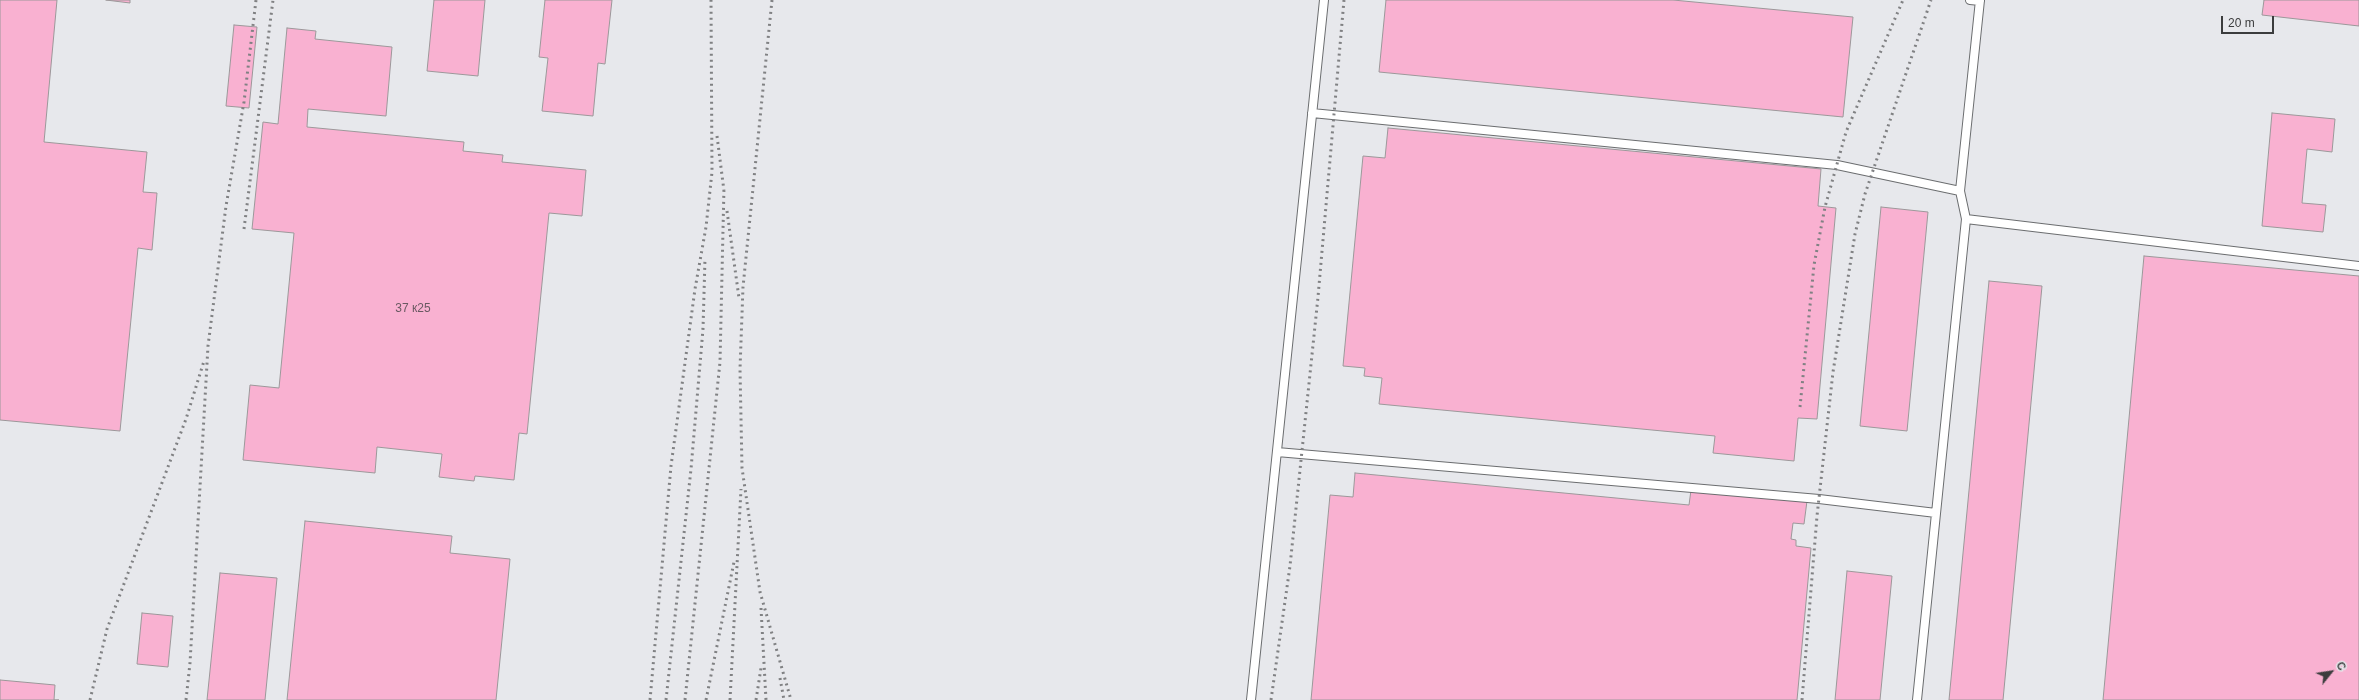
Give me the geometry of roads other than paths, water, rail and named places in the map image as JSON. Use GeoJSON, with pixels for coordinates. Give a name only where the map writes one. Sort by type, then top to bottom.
{"type":"FeatureCollection","features":[{"type":"Feature","properties":{"kind":"lane"},"geometry":{"type":"LineString","coordinates":[[1252,700],[1324,0]]}},
{"type":"Feature","properties":{"kind":"lane"},"geometry":{"type":"LineString","coordinates":[[1917,700],[1966,219],[1960,191],[1980,1],[1970,0]]}},
{"type":"Feature","properties":{"kind":"lane"},"geometry":{"type":"LineString","coordinates":[[1312,113],[1836,165],[1960,191]]}},
{"type":"Feature","properties":{"kind":"lane"},"geometry":{"type":"LineString","coordinates":[[1966,219],[2359,266]]}},
{"type":"Feature","properties":{"kind":"lane"},"geometry":{"type":"LineString","coordinates":[[1277,452],[1819,499],[1936,513]]}},
{"type":"Feature","properties":{"kind":"railway"},"geometry":{"type":"LineString","coordinates":[[186,700],[190,663],[208,346],[226,206],[244,102],[256,0]]}},
{"type":"Feature","properties":{"kind":"railway"},"geometry":{"type":"LineString","coordinates":[[244,229],[273,0]]}},
{"type":"Feature","properties":{"kind":"railway"},"geometry":{"type":"LineString","coordinates":[[650,700],[671,466],[695,289],[706,227],[712,172],[711,0]]}},
{"type":"Feature","properties":{"kind":"railway"},"geometry":{"type":"LineString","coordinates":[[772,0],[743,287],[740,369],[742,468],[760,592],[791,700]]}},
{"type":"Feature","properties":{"kind":"railway"},"geometry":{"type":"LineString","coordinates":[[1271,700],[1290,566],[1318,297],[1344,0]]}},
{"type":"Feature","properties":{"kind":"railway"},"geometry":{"type":"LineString","coordinates":[[1800,407],[1814,265],[1825,207],[1846,132],[1903,0]]}},
{"type":"Feature","properties":{"kind":"railway"},"geometry":{"type":"LineString","coordinates":[[1802,700],[1817,516],[1833,372],[1855,234],[1865,194],[1931,0]]}},
{"type":"Feature","properties":{"kind":"railway"},"geometry":{"type":"LineString","coordinates":[[717,136],[724,191]]}},
{"type":"Feature","properties":{"kind":"railway"},"geometry":{"type":"LineString","coordinates":[[685,700],[720,362],[724,186]]}},
{"type":"Feature","properties":{"kind":"railway"},"geometry":{"type":"LineString","coordinates":[[727,211],[739,298]]}},
{"type":"Feature","properties":{"kind":"railway"},"geometry":{"type":"LineString","coordinates":[[666,700],[691,469],[703,329],[705,258]]}},
{"type":"Feature","properties":{"kind":"railway"},"geometry":{"type":"LineString","coordinates":[[90,700],[107,629],[186,419],[204,361]]}},
{"type":"Feature","properties":{"kind":"railway"},"geometry":{"type":"LineString","coordinates":[[730,700],[741,489]]}},
{"type":"Feature","properties":{"kind":"railway"},"geometry":{"type":"LineString","coordinates":[[706,700],[734,562]]}},
{"type":"Feature","properties":{"kind":"railway"},"geometry":{"type":"LineString","coordinates":[[761,608],[766,700]]}},
{"type":"Feature","properties":{"kind":"railway"},"geometry":{"type":"LineString","coordinates":[[756,700],[761,668]]}},
{"type":"Feature","properties":{"kind":"railway"},"geometry":{"type":"LineString","coordinates":[[780,678],[784,700]]}}]}
